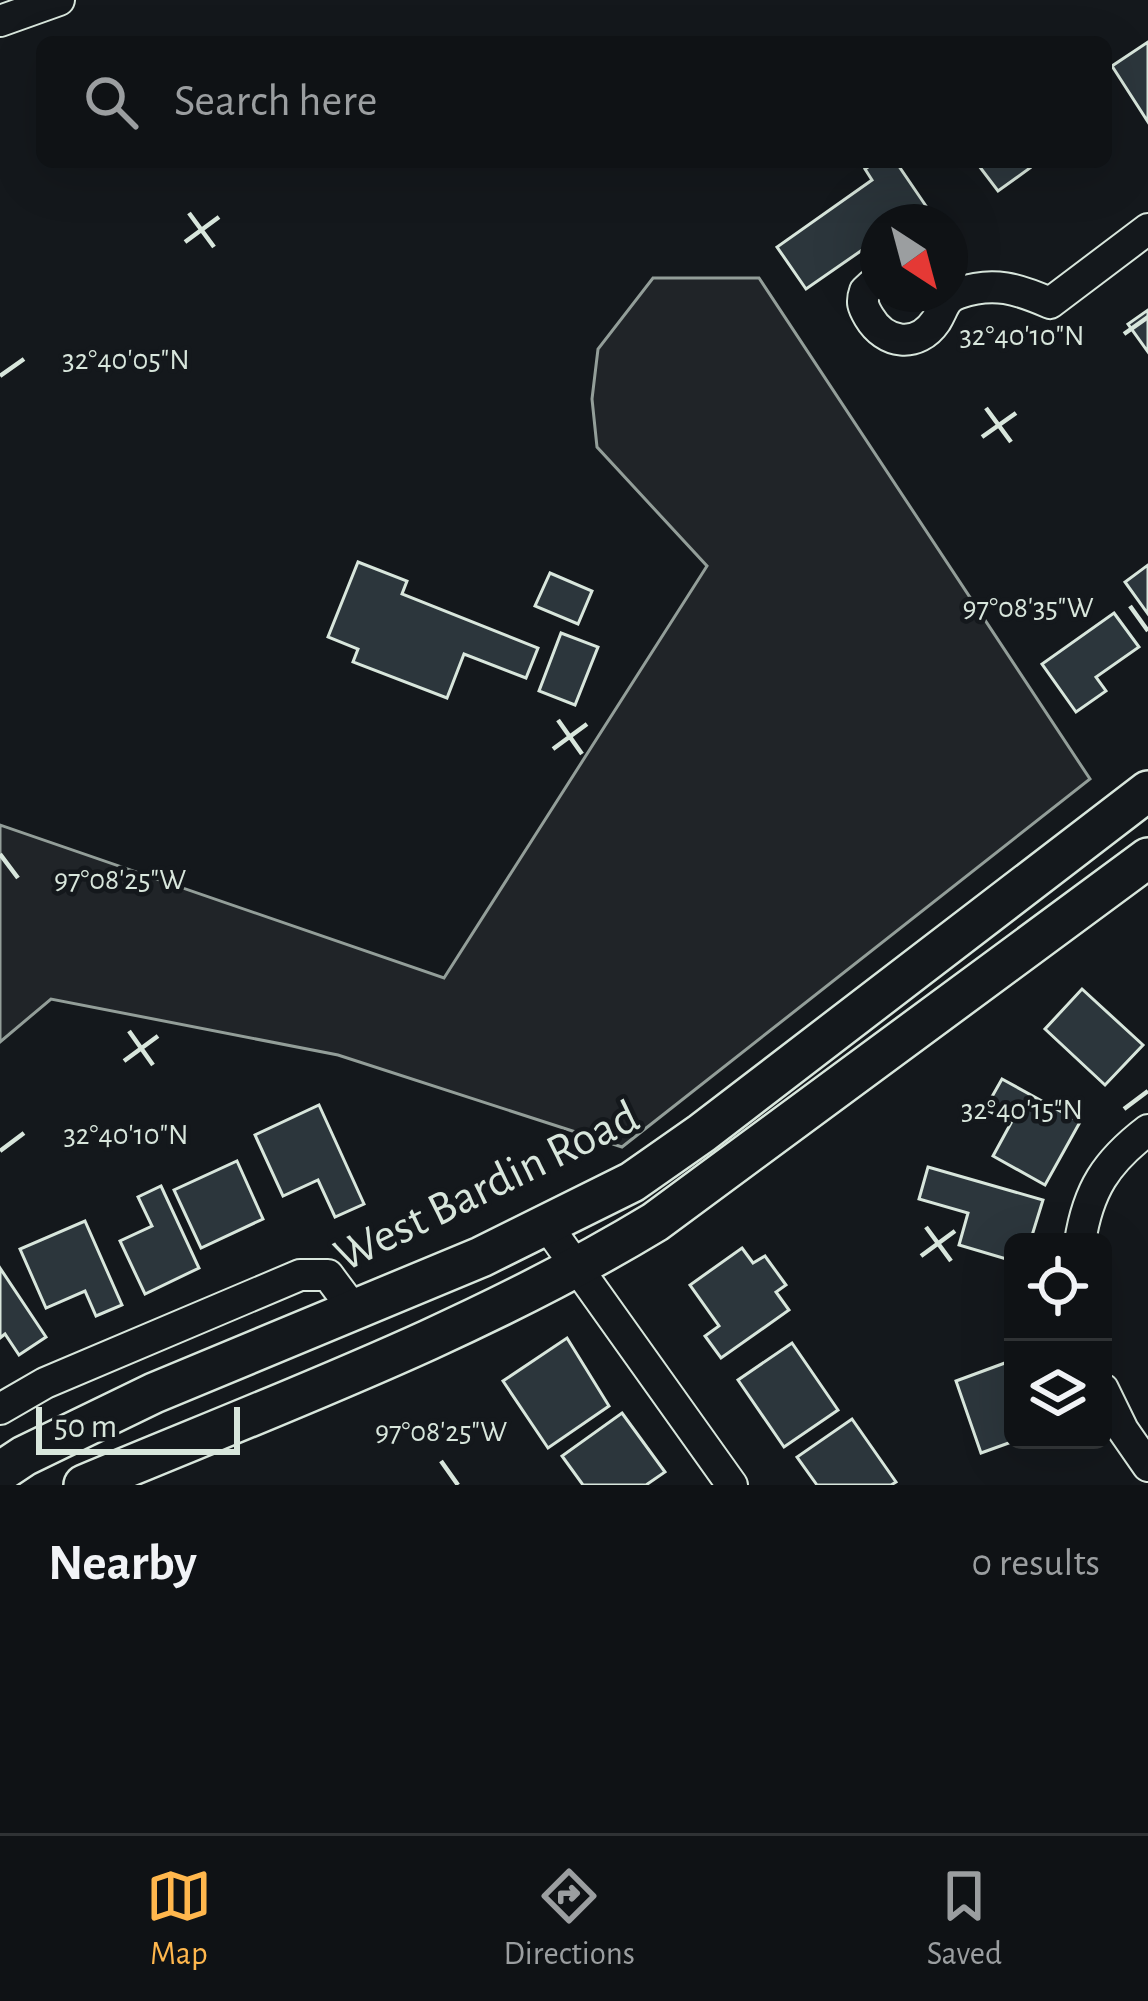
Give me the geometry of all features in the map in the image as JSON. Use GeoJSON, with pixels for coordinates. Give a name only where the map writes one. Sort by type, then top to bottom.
{"type":"FeatureCollection","features":[{"type":"Feature","properties":{"kind":"main road","name":"West Bardin Road"},"geometry":{"type":"LineString","coordinates":[[0,1472],[154,1394],[482,1257],[632,1182],[1148,791]]}},
{"type":"Feature","properties":{"kind":"main road","name":"West Bardin Road"},"geometry":{"type":"LineString","coordinates":[[84,1485],[476,1320],[579,1268],[674,1208],[1148,858]]}},
{"type":"Feature","properties":{"kind":"street"},"geometry":{"type":"LineString","coordinates":[[0,21],[59,0]]}},
{"type":"Feature","properties":{"kind":"street"},"geometry":{"type":"LineString","coordinates":[[968,290],[1011,286],[1050,303],[1148,229]]}},
{"type":"Feature","properties":{"kind":"street"},"geometry":{"type":"LineString","coordinates":[[867,312],[890,340],[906,340],[923,334],[940,312]]}},
{"type":"Feature","properties":{"kind":"street"},"geometry":{"type":"LineString","coordinates":[[1082,1233],[1093,1187],[1124,1148],[1148,1130]]}},
{"type":"Feature","properties":{"kind":"street"},"geometry":{"type":"LineString","coordinates":[[546,1224],[732,1485]]}},
{"type":"Feature","properties":{"kind":"street"},"geometry":{"type":"LineString","coordinates":[[0,1409],[45,1383],[301,1275],[328,1275],[354,1310]]}},
{"type":"Feature","properties":{"kind":"street"},"geometry":{"type":"LineString","coordinates":[[1112,1407],[1148,1466]]}},
{"type":"Feature","properties":{"kind":"shaded area"},"geometry":{"type":"Polygon","coordinates":[[[653,278],[759,278],[1090,779],[622,1147],[338,1055],[51,999],[0,1042],[0,825],[444,978],[707,566],[597,447],[592,399],[598,349],[653,278]]]}},
{"type":"Feature","properties":{"kind":"building"},"geometry":{"type":"Polygon","coordinates":[[[1148,42],[1148,122],[1112,66],[1148,42]]]}},
{"type":"Feature","properties":{"kind":"building"},"geometry":{"type":"Polygon","coordinates":[[[867,168],[900,168],[925,204],[860,204],[860,252],[806,289],[777,247],[872,180],[867,168]]]}},
{"type":"Feature","properties":{"kind":"building"},"geometry":{"type":"Polygon","coordinates":[[[981,168],[1030,168],[998,191],[981,168]]]}},
{"type":"Feature","properties":{"kind":"building"},"geometry":{"type":"Polygon","coordinates":[[[1148,310],[1148,352],[1128,324],[1148,310]]]}},
{"type":"Feature","properties":{"kind":"building"},"geometry":{"type":"Polygon","coordinates":[[[358,562],[407,581],[402,594],[538,648],[526,678],[464,654],[447,698],[353,662],[358,649],[328,637],[358,562]]]}},
{"type":"Feature","properties":{"kind":"building"},"geometry":{"type":"Polygon","coordinates":[[[1148,565],[1148,614],[1125,582],[1148,565]]]}},
{"type":"Feature","properties":{"kind":"building"},"geometry":{"type":"Polygon","coordinates":[[[550,573],[592,591],[578,624],[535,606],[550,573]]]}},
{"type":"Feature","properties":{"kind":"building"},"geometry":{"type":"Polygon","coordinates":[[[1114,613],[1139,647],[1096,677],[1106,691],[1076,712],[1042,664],[1114,613]]]}},
{"type":"Feature","properties":{"kind":"building"},"geometry":{"type":"Polygon","coordinates":[[[561,633],[598,647],[575,705],[539,691],[561,633]]]}},
{"type":"Feature","properties":{"kind":"building"},"geometry":{"type":"Polygon","coordinates":[[[1082,989],[1143,1045],[1105,1085],[1045,1029],[1082,989]]]}},
{"type":"Feature","properties":{"kind":"building"},"geometry":{"type":"Polygon","coordinates":[[[1002,1079],[1080,1122],[1045,1185],[993,1156],[1011,1123],[985,1109],[1002,1079]]]}},
{"type":"Feature","properties":{"kind":"building"},"geometry":{"type":"Polygon","coordinates":[[[319,1105],[364,1204],[335,1217],[318,1180],[283,1196],[255,1135],[319,1105]]]}},
{"type":"Feature","properties":{"kind":"building"},"geometry":{"type":"Polygon","coordinates":[[[237,1161],[263,1219],[201,1248],[174,1190],[237,1161]]]}},
{"type":"Feature","properties":{"kind":"building"},"geometry":{"type":"Polygon","coordinates":[[[928,1167],[1043,1200],[1033,1233],[1004,1233],[1004,1258],[959,1245],[968,1213],[919,1199],[928,1167]]]}},
{"type":"Feature","properties":{"kind":"building"},"geometry":{"type":"Polygon","coordinates":[[[161,1186],[199,1268],[145,1294],[120,1241],[152,1226],[138,1197],[161,1186]]]}},
{"type":"Feature","properties":{"kind":"building"},"geometry":{"type":"Polygon","coordinates":[[[85,1221],[122,1305],[96,1316],[85,1291],[46,1308],[20,1249],[85,1221]]]}},
{"type":"Feature","properties":{"kind":"building"},"geometry":{"type":"Polygon","coordinates":[[[742,1248],[753,1263],[765,1256],[786,1285],[776,1292],[789,1310],[721,1358],[705,1336],[719,1326],[690,1285],[742,1248]]]}},
{"type":"Feature","properties":{"kind":"building"},"geometry":{"type":"Polygon","coordinates":[[[0,1268],[46,1337],[19,1355],[5,1334],[0,1338],[0,1268]]]}},
{"type":"Feature","properties":{"kind":"building"},"geometry":{"type":"Polygon","coordinates":[[[567,1338],[609,1406],[548,1448],[503,1381],[567,1338]]]}},
{"type":"Feature","properties":{"kind":"building"},"geometry":{"type":"Polygon","coordinates":[[[792,1343],[838,1410],[784,1447],[738,1380],[792,1343]]]}},
{"type":"Feature","properties":{"kind":"building"},"geometry":{"type":"Polygon","coordinates":[[[1004,1363],[1004,1445],[981,1453],[956,1381],[1004,1363]]]}},
{"type":"Feature","properties":{"kind":"building"},"geometry":{"type":"Polygon","coordinates":[[[622,1413],[665,1472],[646,1485],[583,1485],[562,1456],[622,1413]]]}},
{"type":"Feature","properties":{"kind":"building"},"geometry":{"type":"Polygon","coordinates":[[[852,1419],[896,1482],[817,1485],[797,1457],[852,1419]]]}}]}
